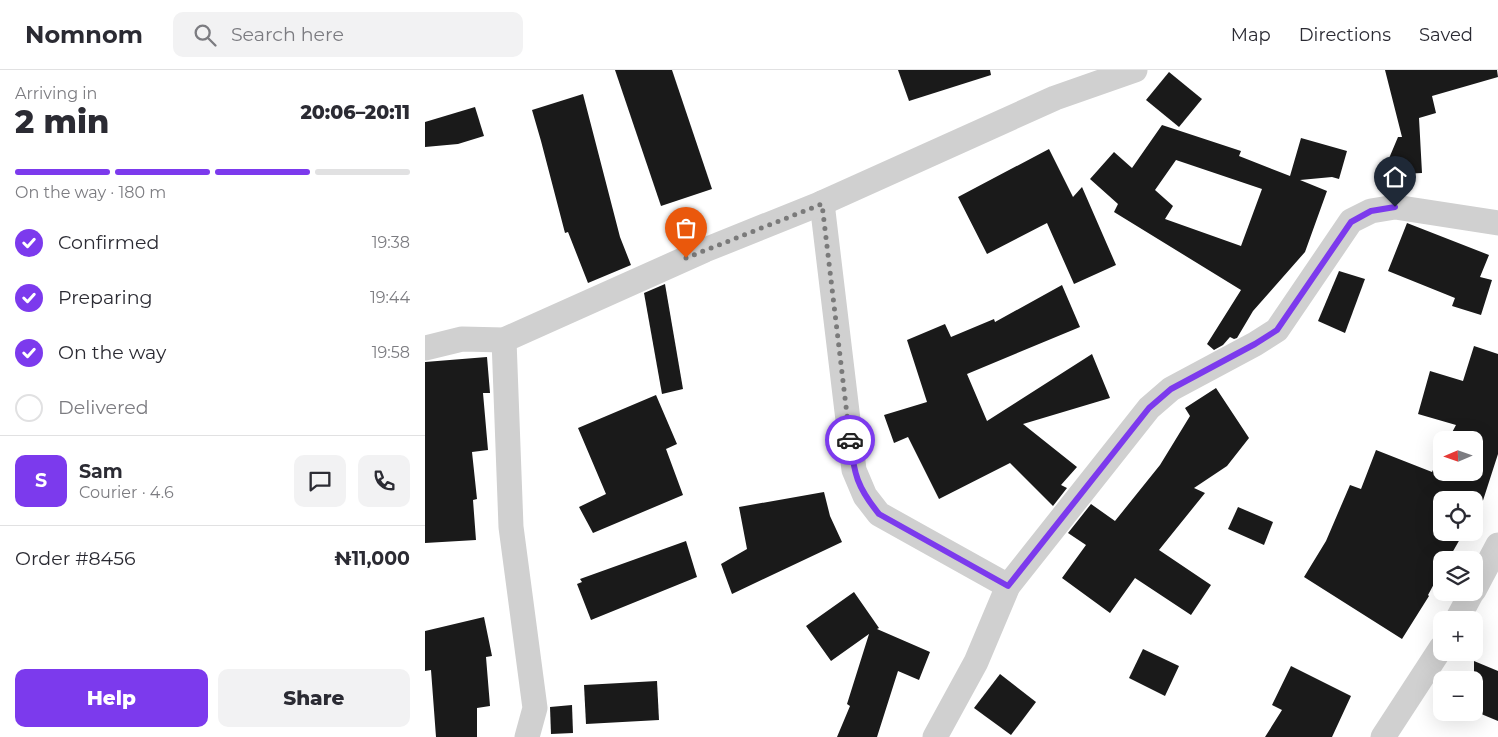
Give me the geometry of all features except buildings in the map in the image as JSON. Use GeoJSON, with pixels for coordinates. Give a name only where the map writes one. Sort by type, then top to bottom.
{"type":"FeatureCollection","features":[{"type":"Feature","properties":{"kind":"street"},"geometry":{"type":"LineString","coordinates":[[425,348],[462,340],[505,340],[705,250],[822,204],[1055,98],[1135,70]]}},
{"type":"Feature","properties":{"kind":"street"},"geometry":{"type":"LineString","coordinates":[[822,204],[854,470],[865,496],[879,514],[1008,586]]}},
{"type":"Feature","properties":{"kind":"street"},"geometry":{"type":"LineString","coordinates":[[935,737],[976,662],[1008,586],[1149,408],[1171,389],[1255,344],[1277,330],[1351,222],[1371,211],[1395,207],[1498,222]]}},
{"type":"Feature","properties":{"kind":"street"},"geometry":{"type":"LineString","coordinates":[[505,340],[511,528],[535,708],[527,737]]}},
{"type":"Feature","properties":{"kind":"street"},"geometry":{"type":"LineString","coordinates":[[1483,573],[1498,545]]}},
{"type":"Feature","properties":{"kind":"street"},"geometry":{"type":"LineString","coordinates":[[1383,737],[1433,660]]}},
{"type":"Feature","properties":{"kind":"way so far"},"geometry":{"type":"LineString","coordinates":[[686,258],[822,204],[850,440]]}},
{"type":"Feature","properties":{"kind":"route"},"geometry":{"type":"LineString","coordinates":[[850,440],[854,470],[865,496],[879,514],[1008,586],[1149,408],[1171,389],[1255,344],[1277,330],[1351,222],[1371,211],[1395,207]]}}]}
